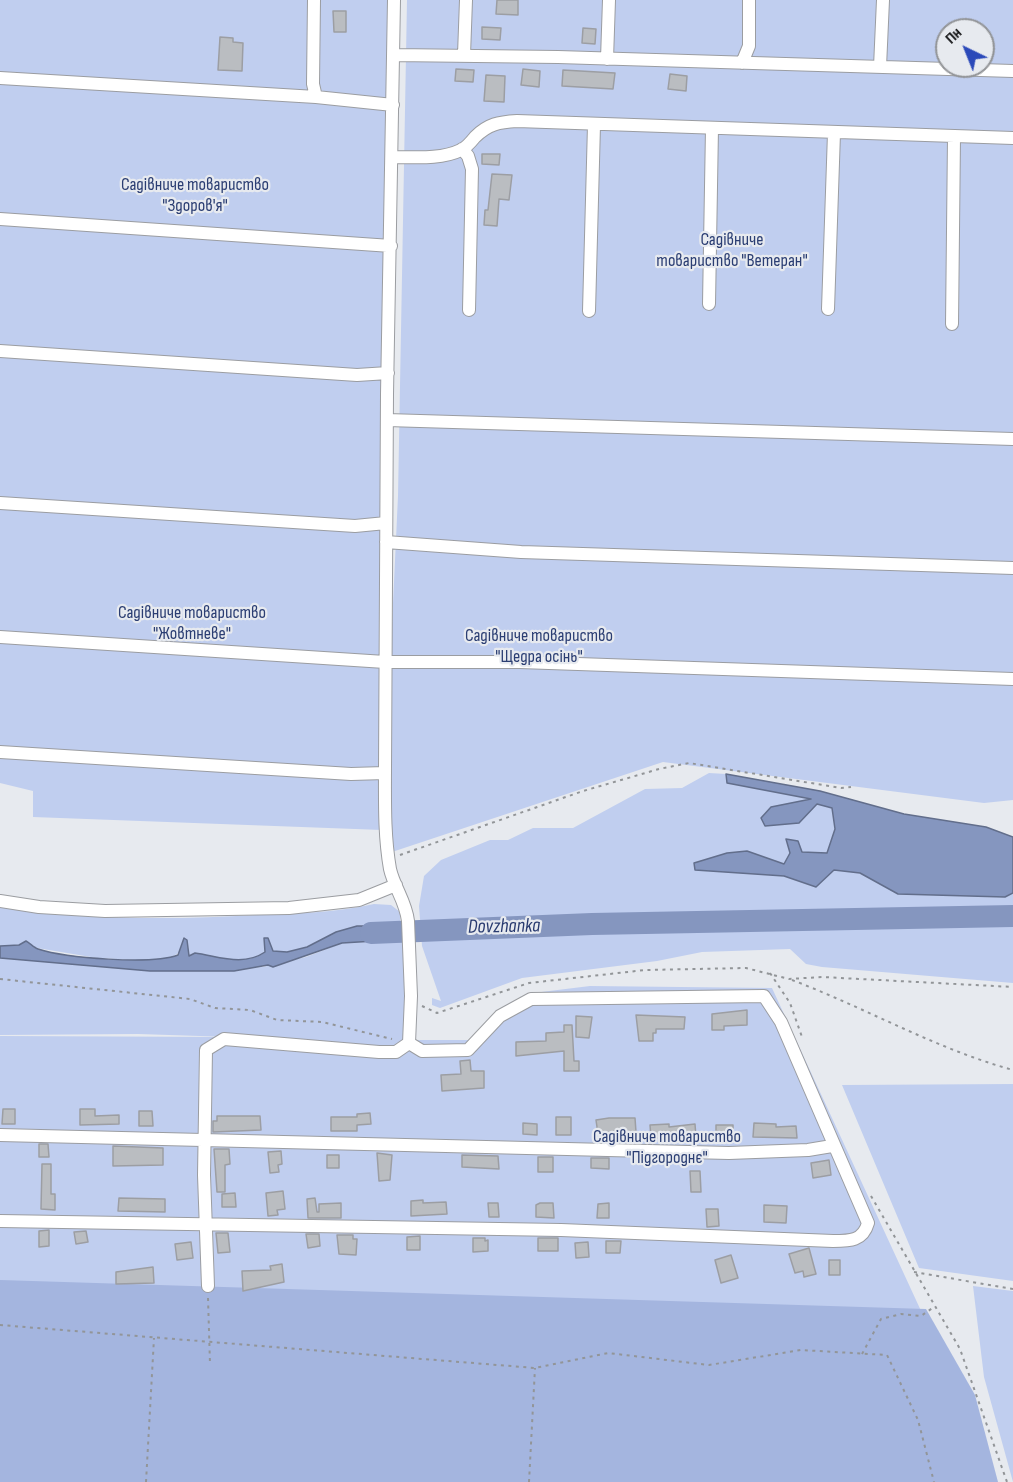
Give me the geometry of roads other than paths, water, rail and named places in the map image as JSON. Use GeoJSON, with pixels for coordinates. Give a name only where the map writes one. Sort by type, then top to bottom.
{"type":"FeatureCollection","features":[{"type":"Feature","properties":{"kind":"street"},"geometry":{"type":"LineString","coordinates":[[314,0],[313,84],[316,97]]}},
{"type":"Feature","properties":{"kind":"street"},"geometry":{"type":"LineString","coordinates":[[394,0],[387,420],[385,773],[389,857],[408,921],[411,996],[409,1043]]}},
{"type":"Feature","properties":{"kind":"street"},"geometry":{"type":"LineString","coordinates":[[464,55],[466,0]]}},
{"type":"Feature","properties":{"kind":"street"},"geometry":{"type":"LineString","coordinates":[[607,59],[609,0]]}},
{"type":"Feature","properties":{"kind":"street"},"geometry":{"type":"LineString","coordinates":[[742,63],[749,46],[749,0]]}},
{"type":"Feature","properties":{"kind":"street"},"geometry":{"type":"LineString","coordinates":[[880,67],[883,0]]}},
{"type":"Feature","properties":{"kind":"street"},"geometry":{"type":"LineString","coordinates":[[394,55],[464,55],[1013,71]]}},
{"type":"Feature","properties":{"kind":"street"},"geometry":{"type":"LineString","coordinates":[[0,78],[316,97],[393,105]]}},
{"type":"Feature","properties":{"kind":"street"},"geometry":{"type":"LineString","coordinates":[[392,157],[439,156],[462,149],[483,129],[497,123],[1013,138]]}},
{"type":"Feature","properties":{"kind":"street"},"geometry":{"type":"LineString","coordinates":[[589,311],[594,125]]}},
{"type":"Feature","properties":{"kind":"street"},"geometry":{"type":"LineString","coordinates":[[708,304],[712,128]]}},
{"type":"Feature","properties":{"kind":"street"},"geometry":{"type":"LineString","coordinates":[[828,309],[834,133]]}},
{"type":"Feature","properties":{"kind":"street"},"geometry":{"type":"LineString","coordinates":[[952,324],[954,137]]}},
{"type":"Feature","properties":{"kind":"street"},"geometry":{"type":"LineString","coordinates":[[462,149],[468,156],[472,169],[469,310]]}},
{"type":"Feature","properties":{"kind":"street"},"geometry":{"type":"LineString","coordinates":[[0,219],[391,246]]}},
{"type":"Feature","properties":{"kind":"street"},"geometry":{"type":"LineString","coordinates":[[0,351],[357,375],[388,373]]}},
{"type":"Feature","properties":{"kind":"street"},"geometry":{"type":"LineString","coordinates":[[387,420],[1013,439]]}},
{"type":"Feature","properties":{"kind":"street"},"geometry":{"type":"LineString","coordinates":[[0,503],[355,526],[386,524]]}},
{"type":"Feature","properties":{"kind":"street"},"geometry":{"type":"LineString","coordinates":[[386,542],[521,552],[1013,568]]}},
{"type":"Feature","properties":{"kind":"street"},"geometry":{"type":"LineString","coordinates":[[0,637],[385,662],[520,662],[1013,679]]}},
{"type":"Feature","properties":{"kind":"street"},"geometry":{"type":"LineString","coordinates":[[0,752],[351,774],[385,773]]}},
{"type":"Feature","properties":{"kind":"street"},"geometry":{"type":"LineString","coordinates":[[0,901],[39,907],[105,911],[289,908],[359,900],[396,885]]}},
{"type":"Feature","properties":{"kind":"street"},"geometry":{"type":"LineString","coordinates":[[0,1221],[561,1230],[833,1241],[859,1239],[865,1233],[868,1223],[832,1146],[781,1022],[764,996],[531,999],[500,1016],[468,1050],[422,1051],[409,1043]]}},
{"type":"Feature","properties":{"kind":"street"},"geometry":{"type":"LineString","coordinates":[[208,1286],[204,1063],[206,1050],[212,1044],[224,1039],[379,1052],[396,1052],[409,1043]]}},
{"type":"Feature","properties":{"kind":"street"},"geometry":{"type":"LineString","coordinates":[[0,1135],[205,1142],[399,1143],[729,1153],[808,1150],[832,1146]]}},
{"type":"Feature","properties":{"kind":"waterway","name":"Dovzhanka"},"geometry":{"type":"LineString","coordinates":[[371,933],[592,924],[1013,916]]}},
{"type":"Feature","properties":{"kind":"park label","name":"Садівниче товариство \"Здоров'я\""},"geometry":{"type":"Point","coordinates":[195,195]}},
{"type":"Feature","properties":{"kind":"park label","name":"Садівниче товариство \"Ветеран\""},"geometry":{"type":"Point","coordinates":[732,250]}},
{"type":"Feature","properties":{"kind":"park label","name":"Садівниче товариство \"Жовтневе\""},"geometry":{"type":"Point","coordinates":[192,623]}},
{"type":"Feature","properties":{"kind":"park label","name":"Садівниче товариство \"Щедра осінь\""},"geometry":{"type":"Point","coordinates":[539,646]}},
{"type":"Feature","properties":{"kind":"park label","name":"Садівниче товариство \"Підгороднє\""},"geometry":{"type":"Point","coordinates":[667,1147]}}]}
